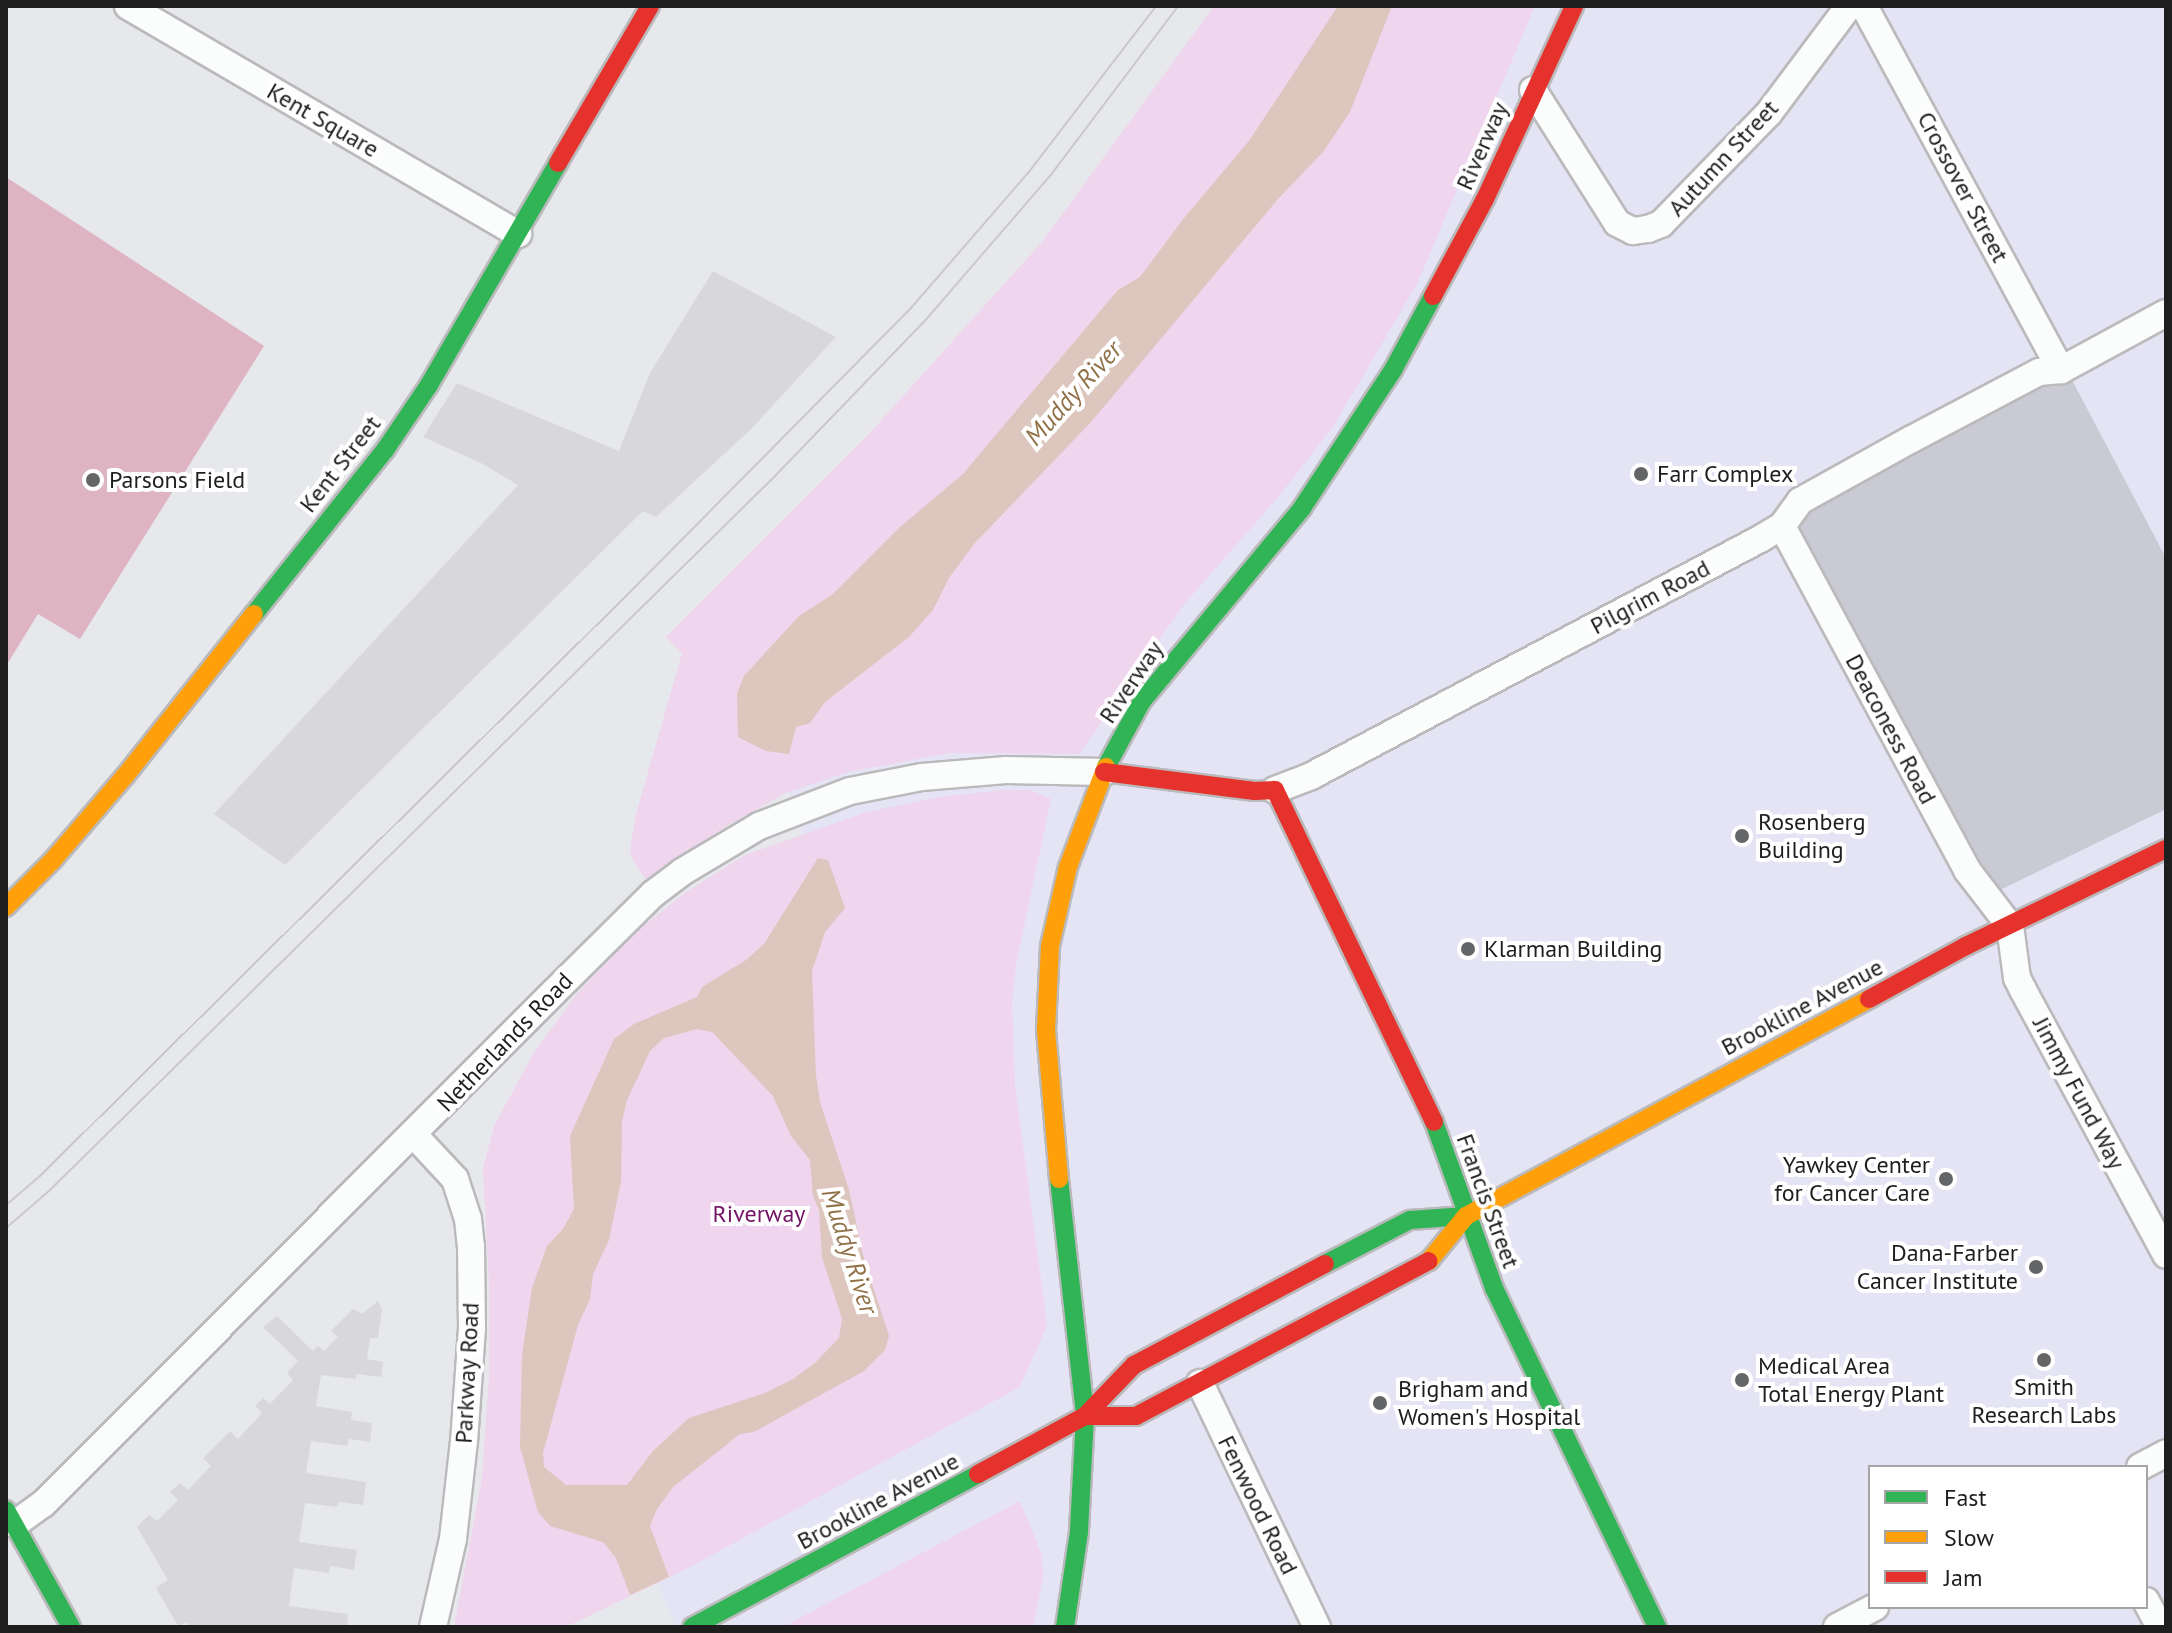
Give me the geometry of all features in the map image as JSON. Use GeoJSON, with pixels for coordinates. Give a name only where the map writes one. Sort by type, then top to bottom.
{"type":"FeatureCollection","features":[{"type":"Feature","properties":{"kind":"main road","name":"Kent Street"},"geometry":{"type":"LineString","coordinates":[[6,907],[53,860],[125,776],[385,450],[423,395],[650,6]]}},
{"type":"Feature","properties":{"kind":"main road","name":"Riverway"},"geometry":{"type":"LineString","coordinates":[[1065,1627],[1079,1532],[1085,1416],[1049,1083],[1047,976],[1062,888],[1104,772],[1129,722],[1155,683],[1282,534],[1364,418],[1452,263],[1574,6]]}},
{"type":"Feature","properties":{"kind":"main road","name":"Pilgrim Road"},"geometry":{"type":"LineString","coordinates":[[1104,772],[1255,791],[1275,790]]}},
{"type":"Feature","properties":{"kind":"main road","name":"Francis Street"},"geometry":{"type":"LineString","coordinates":[[1275,790],[1444,1144],[1466,1216],[1494,1288],[1657,1627]]}},
{"type":"Feature","properties":{"kind":"main road","name":"Brookline Avenue"},"geometry":{"type":"LineString","coordinates":[[1085,1416],[1136,1416],[1200,1383],[1429,1261],[1466,1216],[2010,926],[2166,849]]}},
{"type":"Feature","properties":{"kind":"main road","name":"Brookline Avenue"},"geometry":{"type":"LineString","coordinates":[[692,1627],[1085,1416],[1134,1365],[1410,1220],[1466,1216]]}},
{"type":"Feature","properties":{"kind":"main road"},"geometry":{"type":"LineString","coordinates":[[10,1517],[71,1627]]}},
{"type":"Feature","properties":{"kind":"street","name":"Kent Square"},"geometry":{"type":"LineString","coordinates":[[128,6],[518,234]]}},
{"type":"Feature","properties":{"kind":"street","name":"Autumn Street"},"geometry":{"type":"LineString","coordinates":[[1533,90],[1617,223],[1633,231],[1648,229],[1661,224],[1769,113],[1849,6]]}},
{"type":"Feature","properties":{"kind":"street","name":"Crossover Street"},"geometry":{"type":"LineString","coordinates":[[1864,6],[2061,370]]}},
{"type":"Feature","properties":{"kind":"street","name":"Pilgrim Road"},"geometry":{"type":"LineString","coordinates":[[1275,790],[1311,776],[1782,526],[1800,501],[2039,372],[2061,370],[2166,313]]}},
{"type":"Feature","properties":{"kind":"street","name":"Deaconess Road"},"geometry":{"type":"LineString","coordinates":[[1782,526],[1967,870],[2010,926]]}},
{"type":"Feature","properties":{"kind":"street","name":"Netherlands Road"},"geometry":{"type":"LineString","coordinates":[[10,1517],[40,1506],[653,894],[759,826],[838,794],[922,777],[1006,770],[1104,772]]}},
{"type":"Feature","properties":{"kind":"street","name":"Jimmy Fund Way"},"geometry":{"type":"LineString","coordinates":[[2010,926],[2017,978],[2166,1255]]}},
{"type":"Feature","properties":{"kind":"street","name":"Parkway Road"},"geometry":{"type":"LineString","coordinates":[[414,1135],[455,1179],[468,1219],[471,1246],[472,1328],[464,1441],[453,1539],[433,1627]]}},
{"type":"Feature","properties":{"kind":"street","name":"Fenwood Road"},"geometry":{"type":"LineString","coordinates":[[1200,1383],[1317,1627]]}},
{"type":"Feature","properties":{"kind":"street"},"geometry":{"type":"LineString","coordinates":[[2144,1465],[2166,1453]]}},
{"type":"Feature","properties":{"kind":"street"},"geometry":{"type":"LineString","coordinates":[[2148,1605],[2160,1627]]}},
{"type":"Feature","properties":{"kind":"street"},"geometry":{"type":"LineString","coordinates":[[1837,1627],[1871,1609]]}},
{"type":"Feature","properties":{"kind":"shaded area"},"geometry":{"type":"Polygon","coordinates":[[[1382,6],[2166,6],[2166,1627],[676,1627],[656,1580],[819,884],[778,759],[1382,6]]]}},
{"type":"Feature","properties":{"kind":"shaded area","name":"Parsons Field"},"geometry":{"type":"Polygon","coordinates":[[[6,177],[264,346],[80,639],[38,614],[6,666],[6,177]]]}},
{"type":"Feature","properties":{"kind":"shaded area"},"geometry":{"type":"Polygon","coordinates":[[[713,271],[836,337],[751,429],[656,517],[643,511],[285,865],[214,814],[518,485],[481,463],[423,437],[457,383],[619,451],[650,373],[713,271]]]}},
{"type":"Feature","properties":{"kind":"shaded area"},"geometry":{"type":"Polygon","coordinates":[[[2072,380],[2166,558],[2166,809],[1994,893],[1797,527],[1807,507],[2034,383],[2072,380]]]}},
{"type":"Feature","properties":{"kind":"shaded area"},"geometry":{"type":"Polygon","coordinates":[[[378,1301],[382,1309],[378,1338],[370,1338],[367,1359],[383,1362],[381,1377],[357,1374],[356,1379],[321,1375],[316,1406],[352,1412],[351,1420],[372,1423],[370,1442],[349,1439],[347,1446],[311,1441],[306,1473],[366,1482],[363,1505],[339,1502],[337,1507],[305,1503],[299,1542],[357,1550],[354,1570],[330,1566],[329,1573],[294,1568],[289,1606],[348,1614],[347,1627],[189,1627],[186,1622],[178,1626],[156,1588],[168,1580],[137,1527],[149,1515],[157,1521],[178,1500],[170,1492],[180,1483],[188,1490],[211,1466],[203,1458],[230,1431],[238,1439],[262,1413],[255,1406],[263,1398],[270,1404],[293,1380],[287,1373],[298,1361],[263,1327],[277,1316],[313,1351],[318,1346],[324,1351],[338,1337],[331,1331],[353,1309],[362,1314],[378,1301]]]}},
{"type":"Feature","properties":{"kind":"green space"},"geometry":{"type":"Polygon","coordinates":[[[1214,6],[1535,6],[1417,284],[1334,425],[1280,495],[1185,603],[1079,754],[950,753],[848,772],[786,793],[723,828],[646,879],[633,861],[630,850],[636,814],[682,653],[666,637],[868,435],[1042,242],[1214,6]]]}},
{"type":"Feature","properties":{"kind":"green space","name":"Riverway"},"geometry":{"type":"Polygon","coordinates":[[[1030,790],[1051,799],[1017,959],[1012,1000],[1015,1085],[1047,1325],[1020,1387],[688,1568],[566,1627],[454,1627],[482,1478],[489,1377],[489,1285],[483,1169],[494,1126],[533,1054],[575,996],[632,935],[686,892],[745,855],[867,812],[940,797],[1030,790]]]}},
{"type":"Feature","properties":{"kind":"green space"},"geometry":{"type":"Polygon","coordinates":[[[1020,1501],[1042,1556],[1043,1578],[1033,1627],[783,1627],[1020,1501]]]}},
{"type":"Feature","properties":{"kind":"water","name":"Muddy River"},"geometry":{"type":"Polygon","coordinates":[[[1338,6],[1392,6],[1350,112],[1323,152],[1278,199],[1091,422],[974,544],[949,578],[933,610],[909,637],[825,702],[810,723],[796,727],[789,754],[766,751],[738,737],[737,693],[744,676],[799,616],[833,594],[899,528],[963,474],[1118,290],[1140,277],[1184,218],[1249,141],[1338,6]]]}},
{"type":"Feature","properties":{"kind":"water","name":"Muddy River"},"geometry":{"type":"Polygon","coordinates":[[[818,858],[828,860],[845,908],[825,932],[812,971],[816,1076],[820,1102],[849,1190],[864,1259],[889,1336],[885,1350],[864,1371],[754,1432],[740,1434],[673,1487],[657,1509],[650,1526],[669,1577],[630,1595],[616,1558],[603,1542],[550,1526],[538,1512],[520,1447],[522,1355],[532,1288],[547,1246],[563,1229],[574,1209],[570,1136],[614,1039],[634,1024],[697,997],[702,987],[746,960],[764,944],[818,858]],[[697,1029],[664,1038],[650,1051],[627,1100],[622,1121],[621,1181],[609,1240],[593,1274],[590,1299],[578,1325],[543,1453],[544,1467],[566,1485],[627,1485],[653,1451],[689,1418],[765,1393],[793,1379],[815,1363],[839,1338],[842,1319],[822,1257],[819,1210],[813,1196],[810,1160],[791,1136],[773,1096],[712,1032],[697,1029]]]}},
{"type":"Feature","properties":{"kind":"tram line"},"geometry":{"type":"LineString","coordinates":[[6,1205],[40,1176],[629,593],[911,308],[1028,173],[1156,6]]}},
{"type":"Feature","properties":{"kind":"tram line"},"geometry":{"type":"LineString","coordinates":[[6,1228],[49,1191],[775,476],[923,323],[1050,176],[1178,6]]}},
{"type":"Feature","properties":{"kind":"traffic: fast"},"geometry":{"type":"LineString","coordinates":[[254,614],[385,450],[429,385],[558,163]]}},
{"type":"Feature","properties":{"kind":"traffic: fast"},"geometry":{"type":"LineString","coordinates":[[1106,767],[1142,701],[1302,508],[1393,370],[1433,296]]}},
{"type":"Feature","properties":{"kind":"traffic: fast"},"geometry":{"type":"LineString","coordinates":[[1434,1122],[1494,1288],[1657,1627]]}},
{"type":"Feature","properties":{"kind":"traffic: fast"},"geometry":{"type":"LineString","coordinates":[[1059,1179],[1085,1416],[1079,1532],[1065,1627]]}},
{"type":"Feature","properties":{"kind":"traffic: fast"},"geometry":{"type":"LineString","coordinates":[[1325,1264],[1410,1220],[1466,1216]]}},
{"type":"Feature","properties":{"kind":"traffic: fast"},"geometry":{"type":"LineString","coordinates":[[692,1627],[978,1474]]}},
{"type":"Feature","properties":{"kind":"traffic: fast"},"geometry":{"type":"LineString","coordinates":[[6,1510],[71,1627]]}},
{"type":"Feature","properties":{"kind":"traffic: slow"},"geometry":{"type":"LineString","coordinates":[[6,907],[53,860],[125,776],[254,614]]}},
{"type":"Feature","properties":{"kind":"traffic: slow"},"geometry":{"type":"LineString","coordinates":[[1059,1179],[1046,1030],[1050,946],[1068,867],[1106,767]]}},
{"type":"Feature","properties":{"kind":"traffic: slow"},"geometry":{"type":"LineString","coordinates":[[1429,1261],[1466,1216],[1869,999]]}},
{"type":"Feature","properties":{"kind":"traffic: jam"},"geometry":{"type":"LineString","coordinates":[[558,163],[650,6]]}},
{"type":"Feature","properties":{"kind":"traffic: jam"},"geometry":{"type":"LineString","coordinates":[[1433,296],[1485,199],[1574,6]]}},
{"type":"Feature","properties":{"kind":"traffic: jam"},"geometry":{"type":"LineString","coordinates":[[1104,772],[1255,791],[1275,790],[1434,1122]]}},
{"type":"Feature","properties":{"kind":"traffic: jam"},"geometry":{"type":"LineString","coordinates":[[1869,999],[1966,946],[2166,849]]}},
{"type":"Feature","properties":{"kind":"traffic: jam"},"geometry":{"type":"LineString","coordinates":[[1085,1416],[1136,1416],[1429,1261]]}},
{"type":"Feature","properties":{"kind":"traffic: jam"},"geometry":{"type":"LineString","coordinates":[[978,1474],[1085,1416],[1134,1365],[1325,1264]]}},
{"type":"Feature","properties":{"kind":"place","name":"Farr Complex"},"geometry":{"type":"Point","coordinates":[1641,474]}},
{"type":"Feature","properties":{"kind":"place","name":"Parsons Field"},"geometry":{"type":"Point","coordinates":[93,480]}},
{"type":"Feature","properties":{"kind":"place","name":"Rosenberg Building"},"geometry":{"type":"Point","coordinates":[1742,836]}},
{"type":"Feature","properties":{"kind":"place","name":"Klarman Building"},"geometry":{"type":"Point","coordinates":[1468,949]}},
{"type":"Feature","properties":{"kind":"place","name":"Yawkey Center for Cancer Care"},"geometry":{"type":"Point","coordinates":[1946,1179]}},
{"type":"Feature","properties":{"kind":"place","name":"Dana-Farber Cancer Institute"},"geometry":{"type":"Point","coordinates":[2036,1267]}},
{"type":"Feature","properties":{"kind":"place","name":"Smith Research Labs"},"geometry":{"type":"Point","coordinates":[2044,1360]}},
{"type":"Feature","properties":{"kind":"place","name":"Medical Area Total Energy Plant"},"geometry":{"type":"Point","coordinates":[1742,1380]}},
{"type":"Feature","properties":{"kind":"place","name":"Brigham and Women's Hospital"},"geometry":{"type":"Point","coordinates":[1380,1403]}}]}
